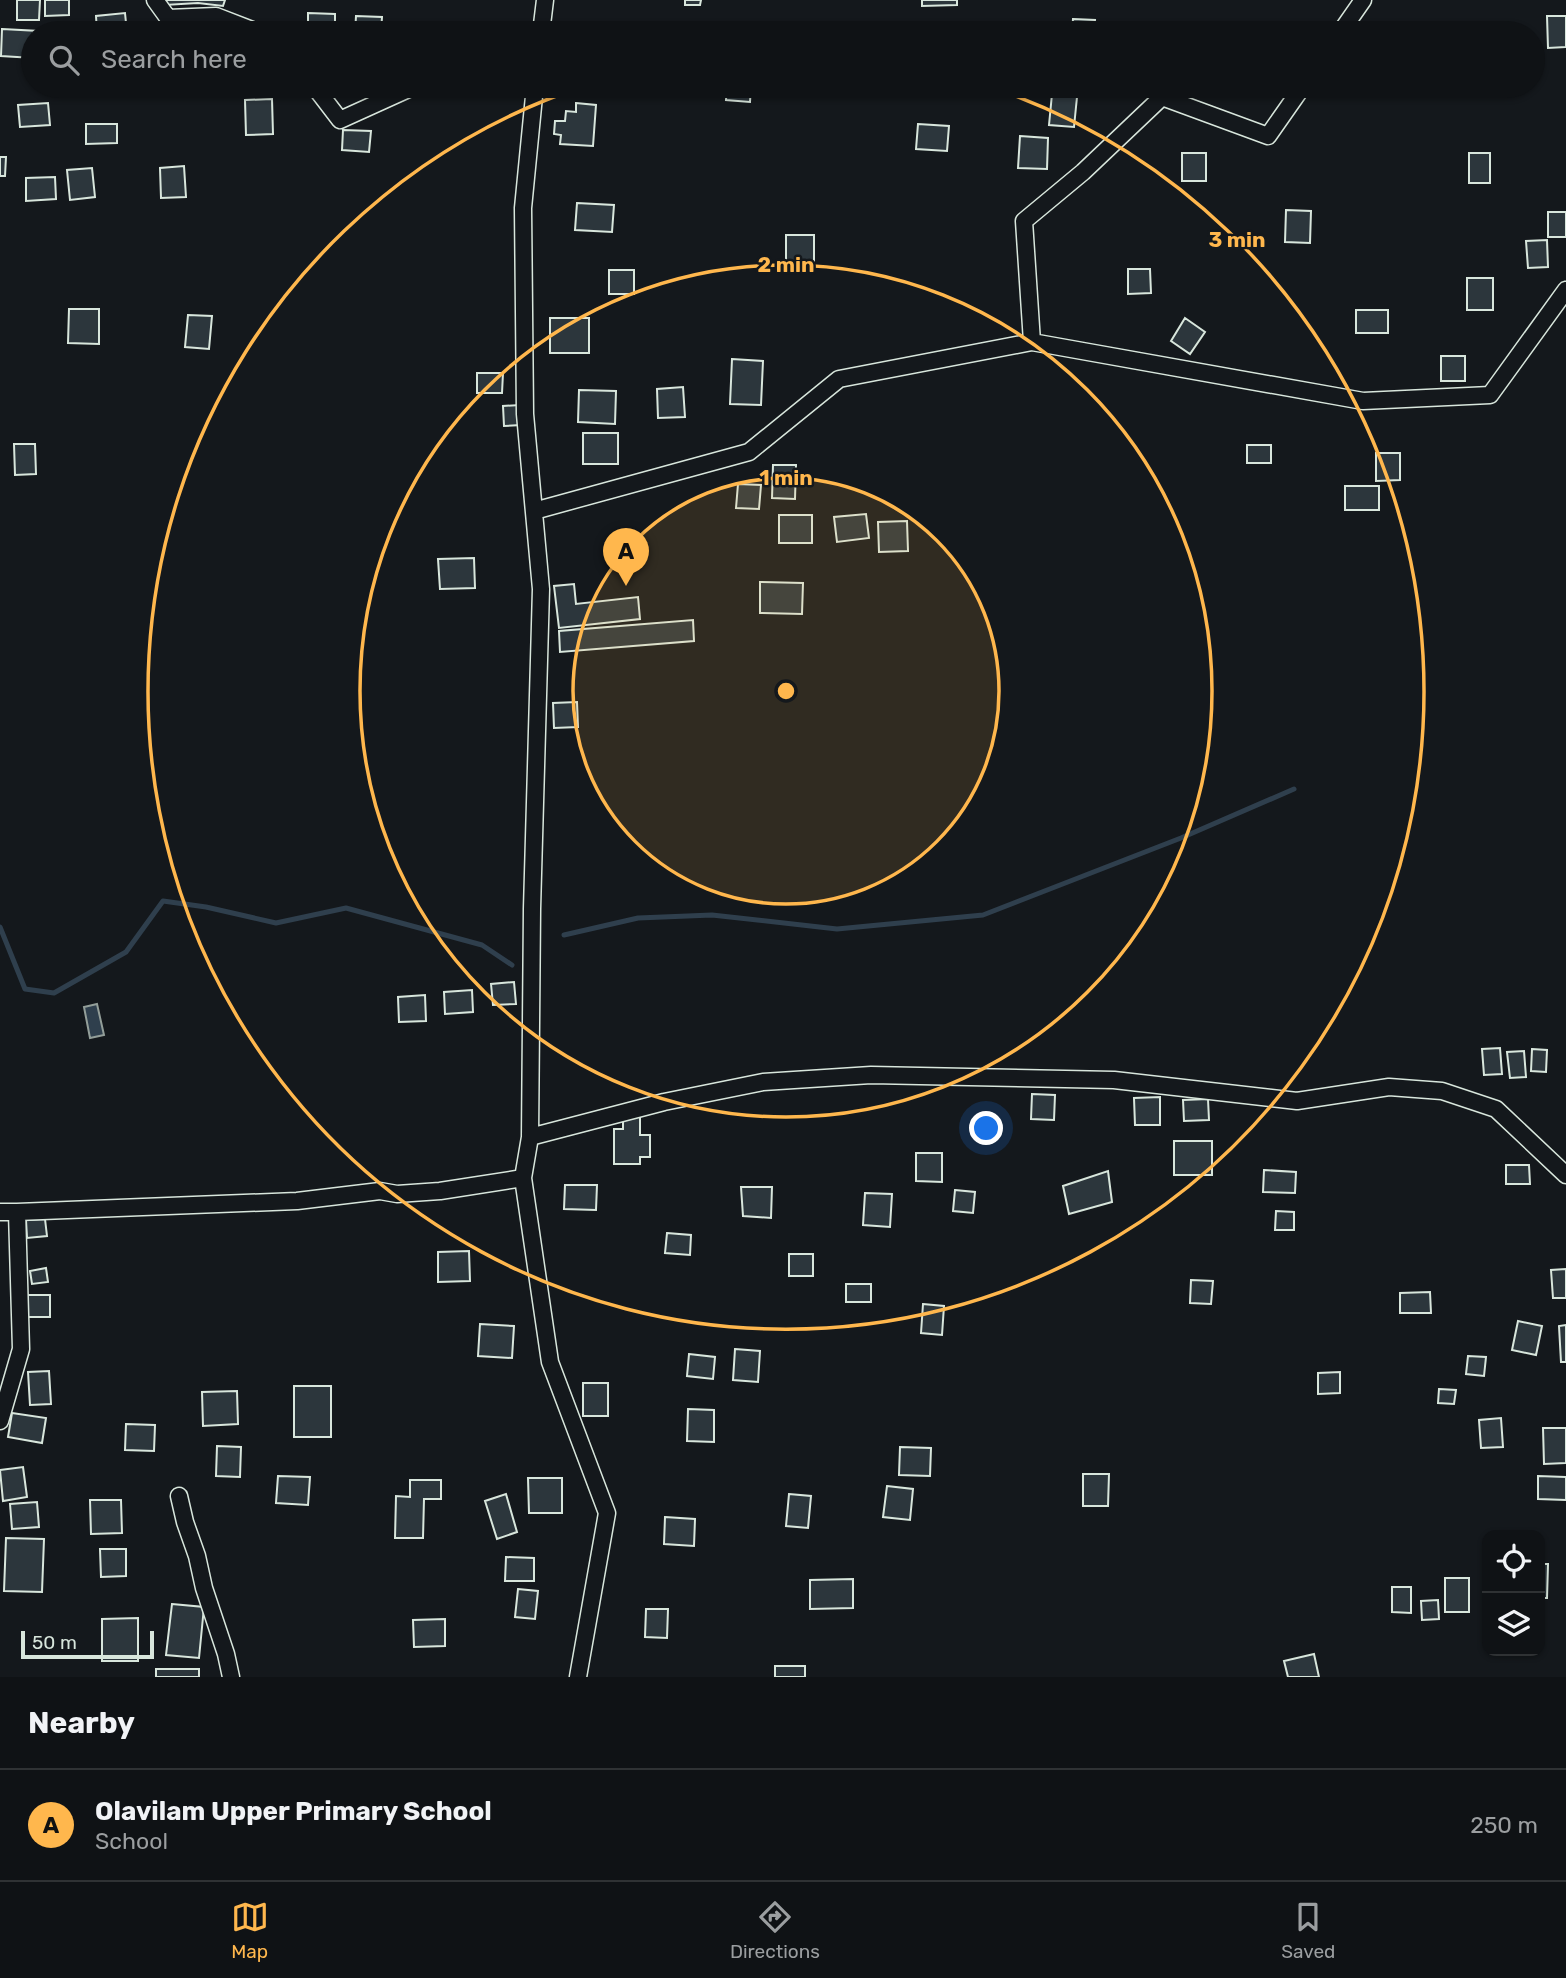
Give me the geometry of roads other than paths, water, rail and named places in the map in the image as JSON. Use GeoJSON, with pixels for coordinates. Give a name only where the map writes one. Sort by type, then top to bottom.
{"type":"FeatureCollection","features":[{"type":"Feature","properties":{"kind":"street"},"geometry":{"type":"LineString","coordinates":[[155,0],[169,18],[216,16],[229,21]]}},
{"type":"Feature","properties":{"kind":"street"},"geometry":{"type":"LineString","coordinates":[[542,21],[545,0]]}},
{"type":"Feature","properties":{"kind":"street"},"geometry":{"type":"LineString","coordinates":[[1348,21],[1363,0]]}},
{"type":"Feature","properties":{"kind":"street"},"geometry":{"type":"LineString","coordinates":[[323,98],[340,120],[389,98]]}},
{"type":"Feature","properties":{"kind":"street"},"geometry":{"type":"LineString","coordinates":[[535,98],[523,208],[525,414],[541,589],[532,883],[530,1137],[523,1178],[550,1362],[607,1513],[578,1677]]}},
{"type":"Feature","properties":{"kind":"street"},"geometry":{"type":"LineString","coordinates":[[1032,342],[1024,221],[1083,172],[1161,98]]}},
{"type":"Feature","properties":{"kind":"street"},"geometry":{"type":"LineString","coordinates":[[1165,98],[1268,135],[1294,98]]}},
{"type":"Feature","properties":{"kind":"street"},"geometry":{"type":"LineString","coordinates":[[534,511],[749,452],[839,379],[1032,342],[1363,401],[1490,395],[1566,290]]}},
{"type":"Feature","properties":{"kind":"street"},"geometry":{"type":"LineString","coordinates":[[530,1137],[664,1102],[763,1082],[871,1075],[1114,1080],[1297,1101],[1389,1087],[1442,1091],[1496,1109],[1566,1175]]}},
{"type":"Feature","properties":{"kind":"street"},"geometry":{"type":"LineString","coordinates":[[0,1212],[297,1201],[380,1191],[397,1194],[440,1191],[523,1178]]}},
{"type":"Feature","properties":{"kind":"street"},"geometry":{"type":"LineString","coordinates":[[0,1421],[21,1349],[17,1212]]}},
{"type":"Feature","properties":{"kind":"street"},"geometry":{"type":"LineString","coordinates":[[179,1496],[231,1677]]}},
{"type":"Feature","properties":{"kind":"water"},"geometry":{"type":"Polygon","coordinates":[[[97,1004],[104,1035],[90,1038],[84,1007],[97,1004]]]}},
{"type":"Feature","properties":{"kind":"waterway"},"geometry":{"type":"LineString","coordinates":[[564,935],[638,918],[712,915],[837,929],[983,915],[1181,838],[1294,789]]}},
{"type":"Feature","properties":{"kind":"waterway"},"geometry":{"type":"LineString","coordinates":[[0,927],[25,989],[54,993],[126,952],[163,901],[206,907],[276,923],[346,908],[482,945],[512,965]]}},
{"type":"Feature","properties":{"kind":"place","name":"Olavilam Upper Primary School"},"geometry":{"type":"Point","coordinates":[626,586]}}]}
